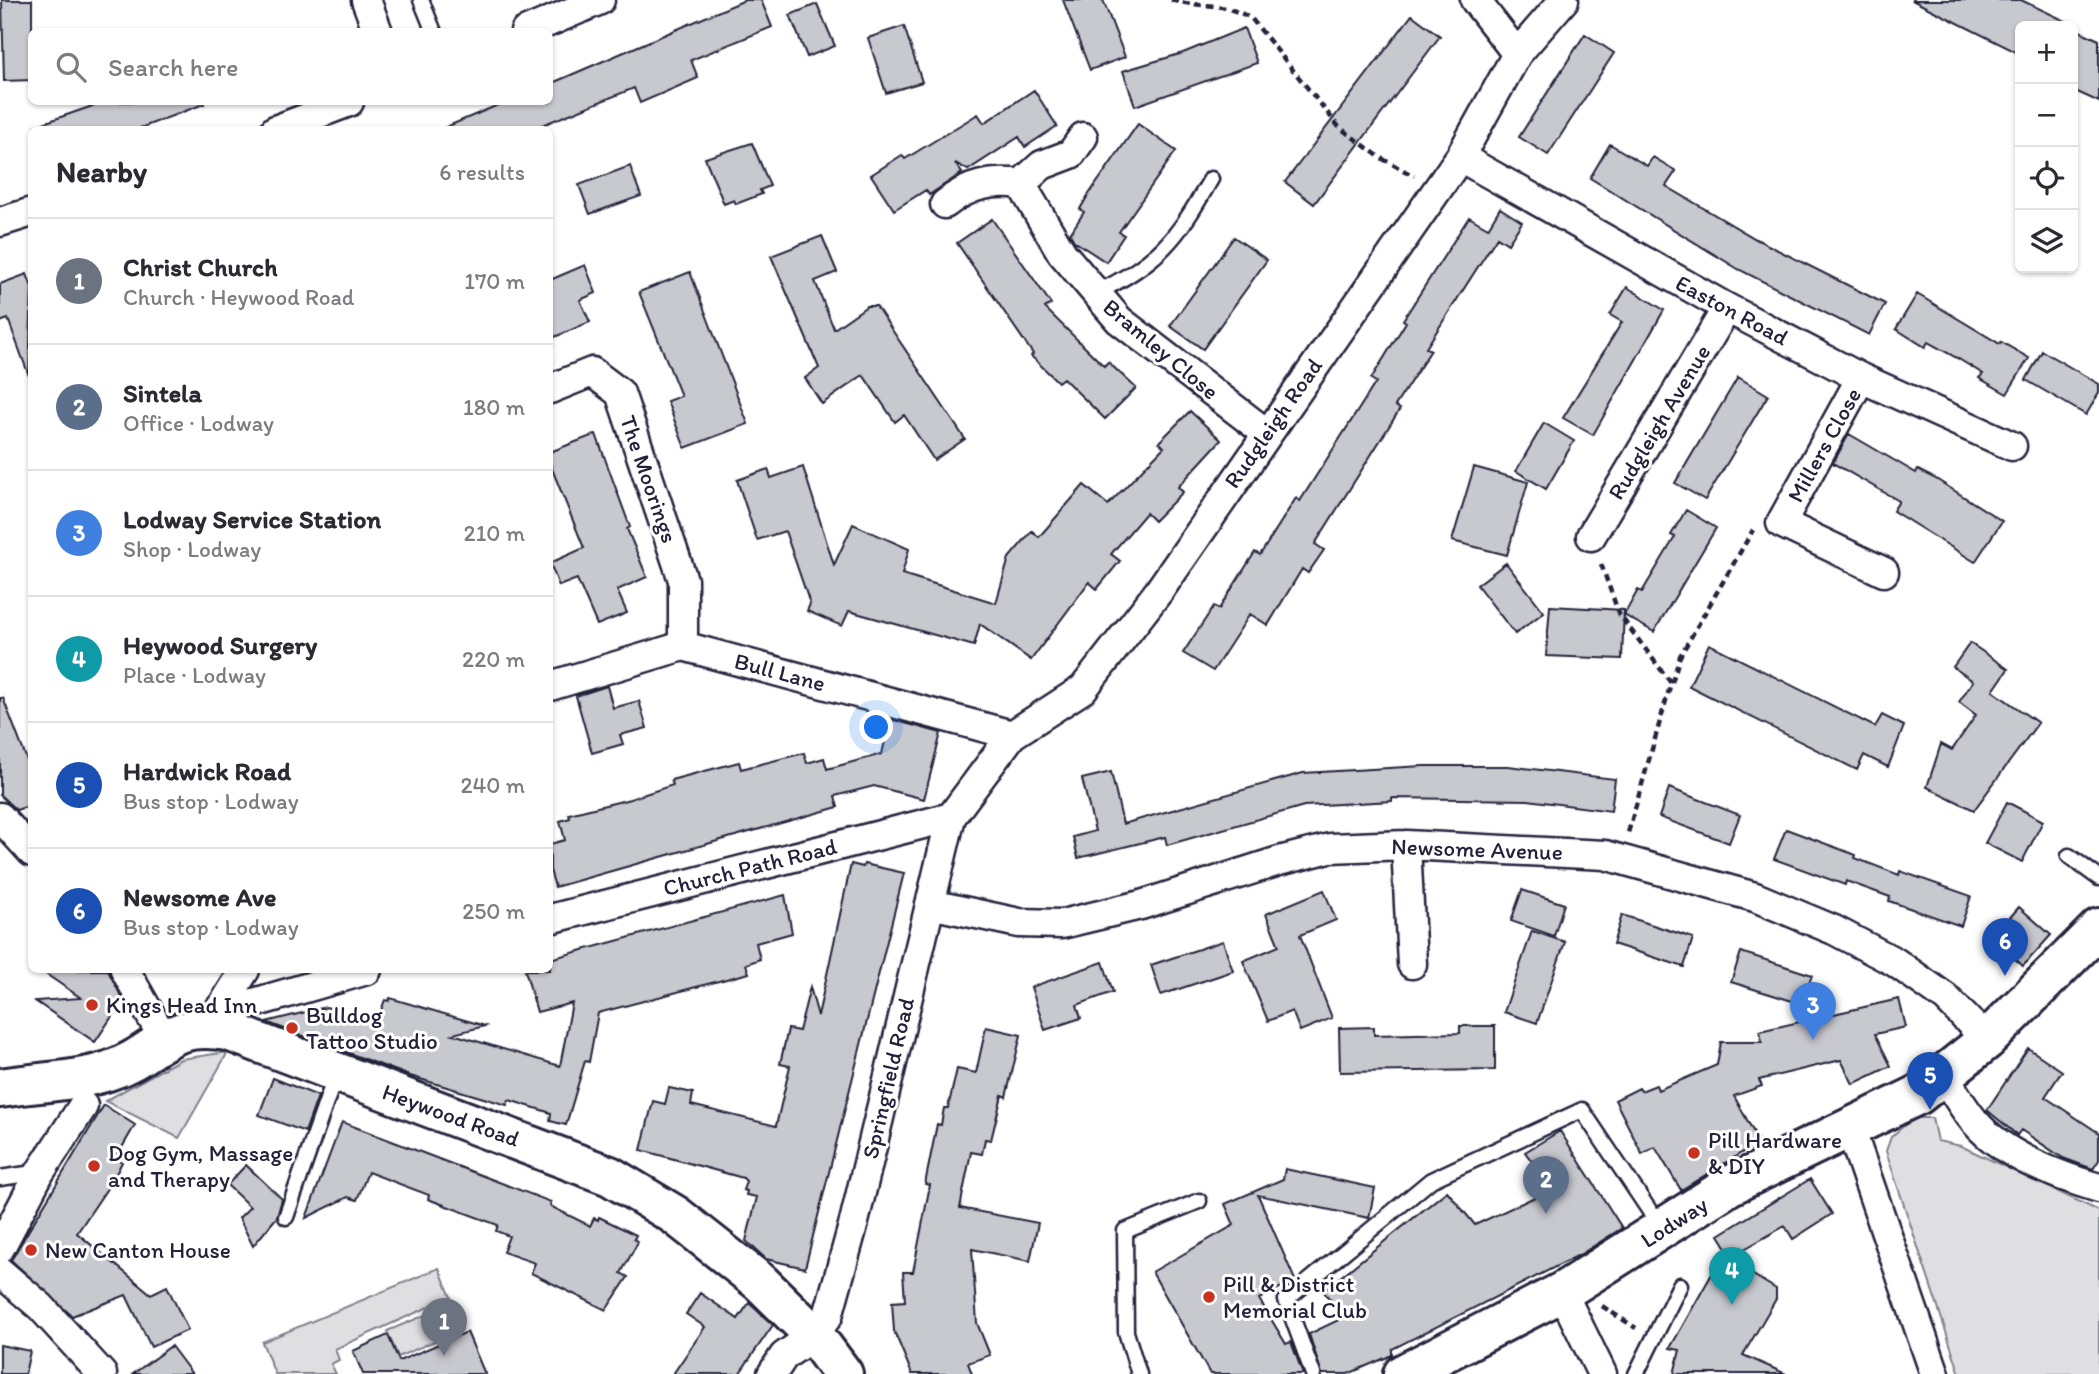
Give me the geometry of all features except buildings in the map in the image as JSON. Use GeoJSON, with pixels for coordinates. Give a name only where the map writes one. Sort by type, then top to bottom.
{"type":"FeatureCollection","features":[{"type":"Feature","properties":{"kind":"street"},"geometry":{"type":"LineString","coordinates":[[366,0],[376,28]]}},
{"type":"Feature","properties":{"kind":"street"},"geometry":{"type":"LineString","coordinates":[[534,28],[600,0]]}},
{"type":"Feature","properties":{"kind":"street"},"geometry":{"type":"LineString","coordinates":[[1475,0],[1517,54]]}},
{"type":"Feature","properties":{"kind":"street","name":"Rudgleigh Road"},"geometry":{"type":"LineString","coordinates":[[951,817],[1012,735],[1083,689],[1159,591],[1266,433],[1460,157],[1517,54],[1564,0]]}},
{"type":"Feature","properties":{"kind":"street"},"geometry":{"type":"LineString","coordinates":[[286,126],[341,105]]}},
{"type":"Feature","properties":{"kind":"street"},"geometry":{"type":"LineString","coordinates":[[944,204],[972,187],[1002,181],[1021,184],[1042,165],[1071,154],[1083,137]]}},
{"type":"Feature","properties":{"kind":"street","name":"Easton Road"},"geometry":{"type":"LineString","coordinates":[[1460,157],[1727,308],[1861,378],[2012,446]]}},
{"type":"Feature","properties":{"kind":"street","name":"Bramley Close"},"geometry":{"type":"LineString","coordinates":[[1021,184],[1062,253],[1119,320],[1266,433]]}},
{"type":"Feature","properties":{"kind":"street"},"geometry":{"type":"LineString","coordinates":[[0,222],[28,213]]}},
{"type":"Feature","properties":{"kind":"street","name":"Rudgleigh Avenue"},"geometry":{"type":"LineString","coordinates":[[1591,536],[1727,308]]}},
{"type":"Feature","properties":{"kind":"street","name":"The Moorings"},"geometry":{"type":"LineString","coordinates":[[553,388],[592,372],[620,393],[683,580],[683,646]]}},
{"type":"Feature","properties":{"kind":"street","name":"Millers Close"},"geometry":{"type":"LineString","coordinates":[[1861,378],[1781,523],[1884,572]]}},
{"type":"Feature","properties":{"kind":"street"},"geometry":{"type":"LineString","coordinates":[[553,685],[683,646]]}},
{"type":"Feature","properties":{"kind":"street","name":"Bull Lane"},"geometry":{"type":"LineString","coordinates":[[683,646],[1012,735]]}},
{"type":"Feature","properties":{"kind":"street"},"geometry":{"type":"LineString","coordinates":[[0,817],[28,848]]}},
{"type":"Feature","properties":{"kind":"street","name":"Springfield Road"},"geometry":{"type":"LineString","coordinates":[[814,1335],[828,1316],[854,1222],[951,817]]}},
{"type":"Feature","properties":{"kind":"street","name":"Church Path Road"},"geometry":{"type":"LineString","coordinates":[[553,918],[951,817]]}},
{"type":"Feature","properties":{"kind":"street"},"geometry":{"type":"LineString","coordinates":[[1406,845],[1412,964]]}},
{"type":"Feature","properties":{"kind":"street","name":"Newsome Avenue"},"geometry":{"type":"LineString","coordinates":[[930,904],[1019,923],[1062,924],[1141,905],[1279,861],[1330,848],[1406,845],[1605,855],[1755,897],[1833,930],[1895,962],[1946,998],[1987,1041]]}},
{"type":"Feature","properties":{"kind":"street","name":"Lodway"},"geometry":{"type":"LineString","coordinates":[[1403,1374],[1566,1289],[1730,1186],[1918,1095],[1987,1041],[2099,928]]}},
{"type":"Feature","properties":{"kind":"street"},"geometry":{"type":"LineString","coordinates":[[127,973],[164,1039]]}},
{"type":"Feature","properties":{"kind":"street"},"geometry":{"type":"LineString","coordinates":[[213,1016],[244,973]]}},
{"type":"Feature","properties":{"kind":"street"},"geometry":{"type":"LineString","coordinates":[[213,1016],[357,973]]}},
{"type":"Feature","properties":{"kind":"street","name":"Heywood Road"},"geometry":{"type":"LineString","coordinates":[[0,1088],[110,1071],[164,1039],[213,1016],[228,1031],[610,1176],[675,1214],[760,1282],[814,1335],[843,1374]]}},
{"type":"Feature","properties":{"kind":"street"},"geometry":{"type":"LineString","coordinates":[[1944,1076],[1976,1124],[2010,1149],[2079,1182],[2099,1188]]}},
{"type":"Feature","properties":{"kind":"street"},"geometry":{"type":"LineString","coordinates":[[0,1248],[40,1172],[82,1106]]}},
{"type":"Feature","properties":{"kind":"street"},"geometry":{"type":"LineString","coordinates":[[1850,1128],[1935,1374]]}},
{"type":"Feature","properties":{"kind":"street"},"geometry":{"type":"LineString","coordinates":[[0,1272],[41,1307],[102,1374]]}},
{"type":"Feature","properties":{"kind":"street"},"geometry":{"type":"LineString","coordinates":[[1566,1289],[1602,1374]]}},
{"type":"Feature","properties":{"kind":"street"},"geometry":{"type":"LineString","coordinates":[[772,1374],[784,1356],[814,1335]]}},
{"type":"Feature","properties":{"kind":"lane"},"geometry":{"type":"LineString","coordinates":[[421,0],[432,28]]}},
{"type":"Feature","properties":{"kind":"lane"},"geometry":{"type":"LineString","coordinates":[[1095,294],[1137,270],[1168,246],[1211,178]]}},
{"type":"Feature","properties":{"kind":"lane"},"geometry":{"type":"LineString","coordinates":[[2069,856],[2099,878]]}},
{"type":"Feature","properties":{"kind":"lane"},"geometry":{"type":"LineString","coordinates":[[286,1217],[336,1074]]}},
{"type":"Feature","properties":{"kind":"lane"},"geometry":{"type":"LineString","coordinates":[[1313,1374],[1286,1300],[1431,1180],[1582,1111],[1662,1230]]}},
{"type":"Feature","properties":{"kind":"lane"},"geometry":{"type":"LineString","coordinates":[[0,1178],[40,1172]]}},
{"type":"Feature","properties":{"kind":"lane"},"geometry":{"type":"LineString","coordinates":[[1139,1374],[1126,1332],[1125,1231],[1199,1201]]}},
{"type":"Feature","properties":{"kind":"lane"},"geometry":{"type":"LineString","coordinates":[[1636,1374],[1680,1284]]}},
{"type":"Feature","properties":{"kind":"path"},"geometry":{"type":"LineString","coordinates":[[1171,0],[1189,3],[1208,0],[1236,7],[1251,18],[1339,127],[1381,158],[1437,188]]}},
{"type":"Feature","properties":{"kind":"path"},"geometry":{"type":"LineString","coordinates":[[1605,855],[1628,833],[1680,656],[1755,527]]}},
{"type":"Feature","properties":{"kind":"path"},"geometry":{"type":"LineString","coordinates":[[1591,536],[1619,614],[1671,683]]}},
{"type":"Feature","properties":{"kind":"path"},"geometry":{"type":"LineString","coordinates":[[1566,1289],[1652,1338]]}},
{"type":"Feature","properties":{"kind":"shaded area"},"geometry":{"type":"Polygon","coordinates":[[[228,1052],[179,1138],[105,1101],[181,1059],[228,1052]]]}},
{"type":"Feature","properties":{"kind":"shaded area"},"geometry":{"type":"Polygon","coordinates":[[[1913,1118],[1932,1118],[1937,1141],[1961,1146],[2099,1211],[2099,1374],[1960,1374],[1886,1151],[1891,1137],[1913,1118]]]}},
{"type":"Feature","properties":{"kind":"shaded area"},"geometry":{"type":"Polygon","coordinates":[[[439,1268],[451,1297],[335,1349],[339,1360],[331,1364],[336,1374],[275,1374],[262,1342],[439,1268]]]}},
{"type":"Feature","properties":{"kind":"shaded area"},"geometry":{"type":"Polygon","coordinates":[[[452,1304],[462,1329],[398,1357],[387,1331],[452,1304]]]}},
{"type":"Feature","properties":{"kind":"place","name":"Newsome Ave"},"geometry":{"type":"Point","coordinates":[2005,976]}},
{"type":"Feature","properties":{"kind":"place","name":"Kings Head Inn"},"geometry":{"type":"Point","coordinates":[92,1005]}},
{"type":"Feature","properties":{"kind":"place","name":"Bulldog Tattoo Studio"},"geometry":{"type":"Point","coordinates":[292,1028]}},
{"type":"Feature","properties":{"kind":"place","name":"Lodway Service Station"},"geometry":{"type":"Point","coordinates":[1813,1040]}},
{"type":"Feature","properties":{"kind":"place","name":"Hardwick Road"},"geometry":{"type":"Point","coordinates":[1930,1110]}},
{"type":"Feature","properties":{"kind":"place","name":"Pill Hardware & DIY"},"geometry":{"type":"Point","coordinates":[1694,1153]}},
{"type":"Feature","properties":{"kind":"place","name":"Dog Gym, Massage and Therapy"},"geometry":{"type":"Point","coordinates":[94,1166]}},
{"type":"Feature","properties":{"kind":"place","name":"Sintela"},"geometry":{"type":"Point","coordinates":[1546,1214]}},
{"type":"Feature","properties":{"kind":"place","name":"New Canton House"},"geometry":{"type":"Point","coordinates":[31,1250]}},
{"type":"Feature","properties":{"kind":"place","name":"Pill & District Memorial Club"},"geometry":{"type":"Point","coordinates":[1209,1297]}},
{"type":"Feature","properties":{"kind":"place","name":"Heywood Surgery"},"geometry":{"type":"Point","coordinates":[1732,1305]}},
{"type":"Feature","properties":{"kind":"place","name":"Christ Church"},"geometry":{"type":"Point","coordinates":[444,1356]}}]}
